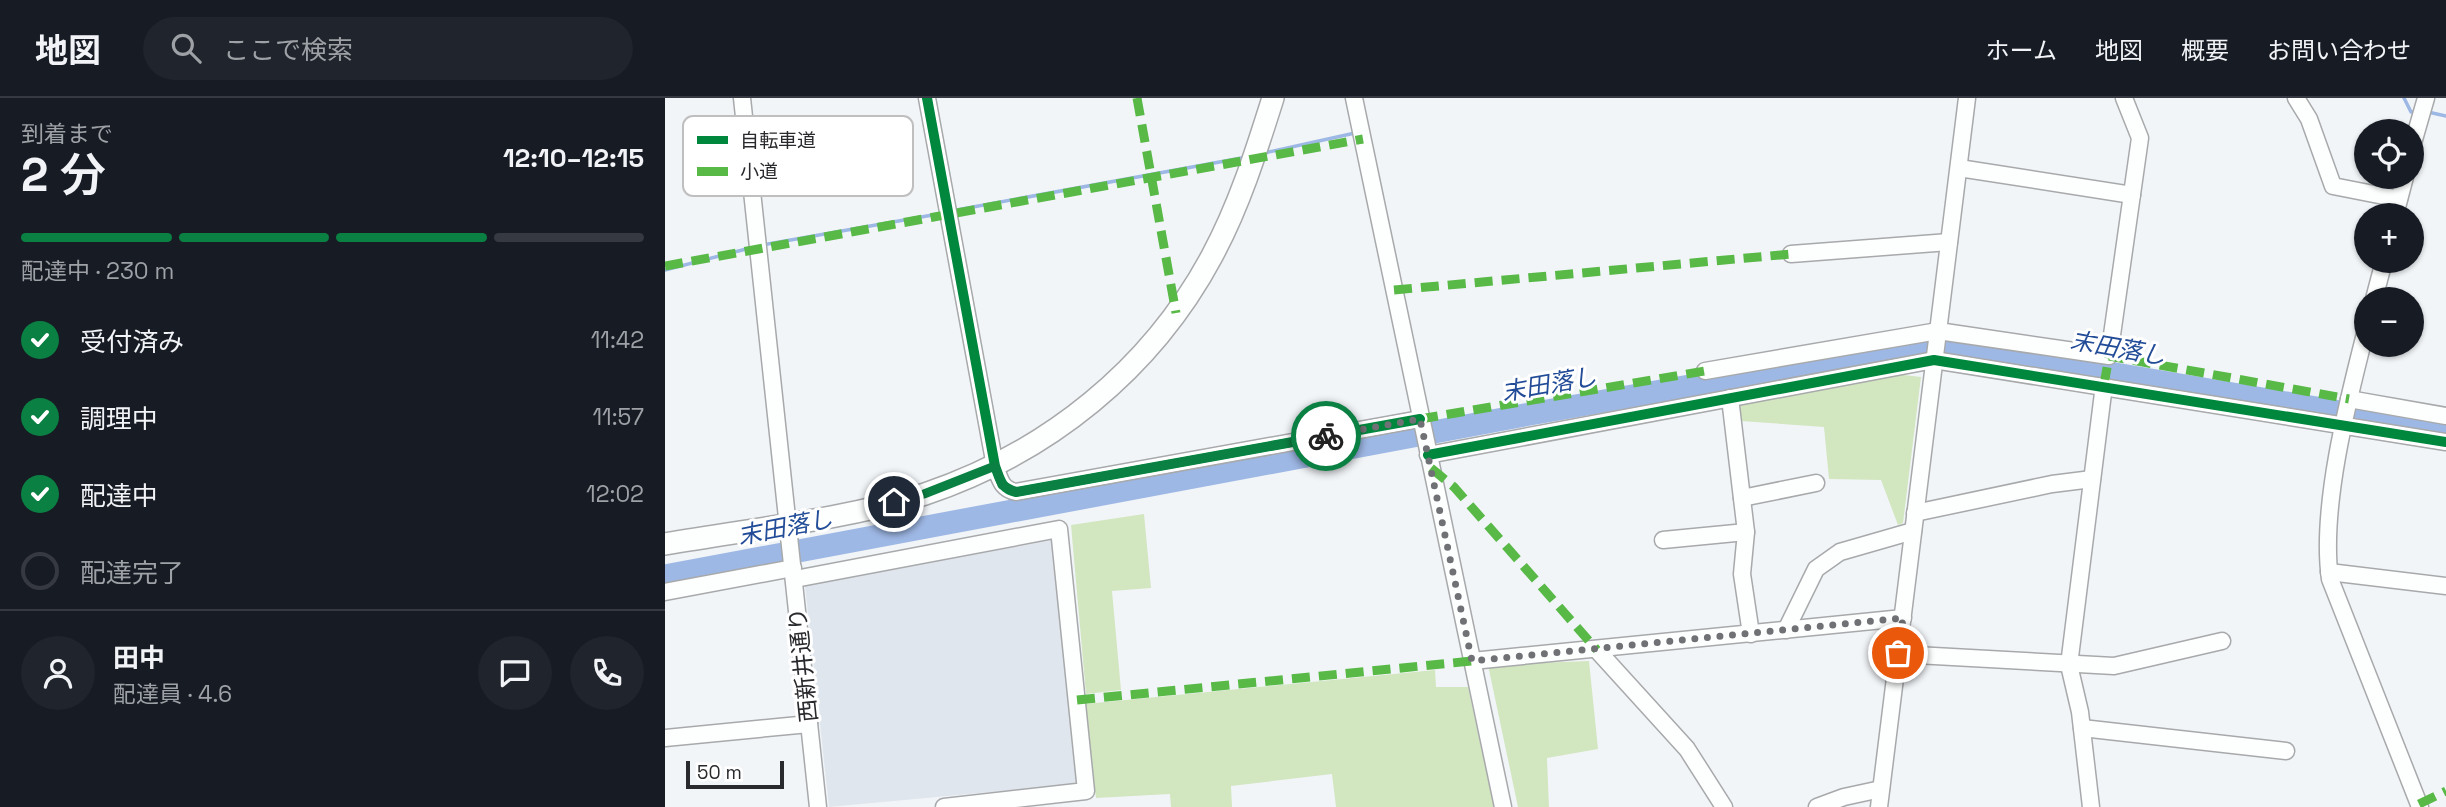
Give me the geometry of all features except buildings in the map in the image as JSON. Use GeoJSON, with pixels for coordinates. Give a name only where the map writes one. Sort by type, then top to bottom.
{"type":"FeatureCollection","features":[{"type":"Feature","properties":{"kind":"main road"},"geometry":{"type":"LineString","coordinates":[[665,544],[788,523],[904,499],[995,466],[1073,417],[1150,347],[1212,257],[1252,162],[1273,98]]}},
{"type":"Feature","properties":{"kind":"street","name":"西新井通り"},"geometry":{"type":"LineString","coordinates":[[742,98],[744,116]]}},
{"type":"Feature","properties":{"kind":"street"},"geometry":{"type":"LineString","coordinates":[[927,98],[995,466],[1002,485],[1016,492],[1420,419]]}},
{"type":"Feature","properties":{"kind":"street"},"geometry":{"type":"LineString","coordinates":[[1355,98],[1503,807]]}},
{"type":"Feature","properties":{"kind":"street"},"geometry":{"type":"LineString","coordinates":[[1879,807],[1968,98]]}},
{"type":"Feature","properties":{"kind":"street"},"geometry":{"type":"LineString","coordinates":[[1705,371],[1938,331],[2109,356],[2140,138],[2124,98]]}},
{"type":"Feature","properties":{"kind":"street"},"geometry":{"type":"LineString","coordinates":[[2296,98],[2309,119],[2333,186],[2385,203]]}},
{"type":"Feature","properties":{"kind":"street"},"geometry":{"type":"LineString","coordinates":[[2420,119],[2426,98]]}},
{"type":"Feature","properties":{"kind":"street"},"geometry":{"type":"LineString","coordinates":[[1959,167],[2132,195]]}},
{"type":"Feature","properties":{"kind":"street","name":"西新井通り"},"geometry":{"type":"LineString","coordinates":[[753,196],[818,807]]}},
{"type":"Feature","properties":{"kind":"street"},"geometry":{"type":"LineString","coordinates":[[1791,254],[1949,242]]}},
{"type":"Feature","properties":{"kind":"street"},"geometry":{"type":"LineString","coordinates":[[2359,357],[2343,425],[2326,550],[2329,572],[2418,806]]}},
{"type":"Feature","properties":{"kind":"street"},"geometry":{"type":"LineString","coordinates":[[1428,456],[1934,360],[2104,385],[2446,442]]}},
{"type":"Feature","properties":{"kind":"street"},"geometry":{"type":"LineString","coordinates":[[2091,807],[2082,728],[2069,665],[2104,385]]}},
{"type":"Feature","properties":{"kind":"street"},"geometry":{"type":"LineString","coordinates":[[1730,398],[1746,532],[1741,574],[1751,634]]}},
{"type":"Feature","properties":{"kind":"street"},"geometry":{"type":"LineString","coordinates":[[2349,399],[2446,416]]}},
{"type":"Feature","properties":{"kind":"street"},"geometry":{"type":"LineString","coordinates":[[1915,513],[2052,484],[2092,479]]}},
{"type":"Feature","properties":{"kind":"street"},"geometry":{"type":"LineString","coordinates":[[1742,498],[1816,483]]}},
{"type":"Feature","properties":{"kind":"street"},"geometry":{"type":"LineString","coordinates":[[665,592],[794,574],[1059,529],[1086,792],[944,807]]}},
{"type":"Feature","properties":{"kind":"street"},"geometry":{"type":"LineString","coordinates":[[1786,630],[1816,569],[1840,552],[1913,531]]}},
{"type":"Feature","properties":{"kind":"street"},"geometry":{"type":"LineString","coordinates":[[1664,540],[1746,532]]}},
{"type":"Feature","properties":{"kind":"street"},"geometry":{"type":"LineString","coordinates":[[2329,572],[2446,586]]}},
{"type":"Feature","properties":{"kind":"street"},"geometry":{"type":"LineString","coordinates":[[1472,661],[1903,618]]}},
{"type":"Feature","properties":{"kind":"street"},"geometry":{"type":"LineString","coordinates":[[1898,653],[2114,666],[2223,641]]}},
{"type":"Feature","properties":{"kind":"street"},"geometry":{"type":"LineString","coordinates":[[1597,650],[1687,749],[1724,807]]}},
{"type":"Feature","properties":{"kind":"street"},"geometry":{"type":"LineString","coordinates":[[665,738],[809,724]]}},
{"type":"Feature","properties":{"kind":"street"},"geometry":{"type":"LineString","coordinates":[[2082,728],[2286,751]]}},
{"type":"Feature","properties":{"kind":"street"},"geometry":{"type":"LineString","coordinates":[[1817,807],[1844,797],[1881,789]]}},
{"type":"Feature","properties":{"kind":"shaded area"},"geometry":{"type":"Polygon","coordinates":[[[1052,540],[1079,784],[829,807],[805,586],[1052,540]]]}},
{"type":"Feature","properties":{"kind":"green space"},"geometry":{"type":"Polygon","coordinates":[[[1903,368],[1904,375],[1921,377],[1903,523],[1898,525],[1881,480],[1829,479],[1824,427],[1741,421],[1740,403],[1903,368]]]}},
{"type":"Feature","properties":{"kind":"green space"},"geometry":{"type":"Polygon","coordinates":[[[1144,514],[1151,588],[1112,591],[1121,690],[1086,694],[1071,525],[1144,514]]]}},
{"type":"Feature","properties":{"kind":"green space"},"geometry":{"type":"Polygon","coordinates":[[[1589,661],[1598,749],[1547,758],[1549,807],[1518,807],[1488,665],[1589,661]]]}},
{"type":"Feature","properties":{"kind":"green space"},"geometry":{"type":"Polygon","coordinates":[[[1435,670],[1436,687],[1468,687],[1494,807],[1336,807],[1332,774],[1231,786],[1232,807],[1171,807],[1170,794],[1096,798],[1085,704],[1435,670]]]}},
{"type":"Feature","properties":{"kind":"waterway"},"geometry":{"type":"LineString","coordinates":[[2404,98],[2411,112],[2416,112]]}},
{"type":"Feature","properties":{"kind":"waterway"},"geometry":{"type":"LineString","coordinates":[[2428,112],[2446,116]]}},
{"type":"Feature","properties":{"kind":"waterway"},"geometry":{"type":"LineString","coordinates":[[1264,153],[1355,133]]}},
{"type":"Feature","properties":{"kind":"waterway"},"geometry":{"type":"LineString","coordinates":[[951,211],[1247,157]]}},
{"type":"Feature","properties":{"kind":"waterway"},"geometry":{"type":"LineString","coordinates":[[762,245],[944,213]]}},
{"type":"Feature","properties":{"kind":"waterway"},"geometry":{"type":"LineString","coordinates":[[665,270],[754,247]]}},
{"type":"Feature","properties":{"kind":"waterway","name":"末田落し"},"geometry":{"type":"LineString","coordinates":[[665,576],[1530,414],[1912,347],[1949,346],[2446,430]]}},
{"type":"Feature","properties":{"kind":"marked path"},"geometry":{"type":"LineString","coordinates":[[1137,98],[1176,313]]}},
{"type":"Feature","properties":{"kind":"marked path"},"geometry":{"type":"LineString","coordinates":[[665,266],[1363,139]]}},
{"type":"Feature","properties":{"kind":"marked path"},"geometry":{"type":"LineString","coordinates":[[1394,290],[1791,254]]}},
{"type":"Feature","properties":{"kind":"marked path"},"geometry":{"type":"LineString","coordinates":[[2104,385],[2109,356],[2349,399]]}},
{"type":"Feature","properties":{"kind":"marked path"},"geometry":{"type":"LineString","coordinates":[[1420,419],[1705,371]]}},
{"type":"Feature","properties":{"kind":"marked path"},"geometry":{"type":"LineString","coordinates":[[1431,468],[1454,487],[1597,650]]}},
{"type":"Feature","properties":{"kind":"marked path"},"geometry":{"type":"LineString","coordinates":[[1077,700],[1472,661]]}},
{"type":"Feature","properties":{"kind":"marked path"},"geometry":{"type":"LineString","coordinates":[[2419,804],[2446,791]]}},
{"type":"Feature","properties":{"kind":"cycle path"},"geometry":{"type":"LineString","coordinates":[[927,98],[995,466],[1007,488],[1016,492],[1420,419]]}},
{"type":"Feature","properties":{"kind":"cycle path"},"geometry":{"type":"LineString","coordinates":[[1428,455],[1934,360],[2446,442]]}},
{"type":"Feature","properties":{"kind":"way so far"},"geometry":{"type":"LineString","coordinates":[[1326,436],[1420,419],[1472,661],[1903,618],[1898,653]]}},
{"type":"Feature","properties":{"kind":"route"},"geometry":{"type":"LineString","coordinates":[[894,502],[924,494],[995,466],[1002,485],[1008,491],[1016,492],[1326,436]]}}]}
